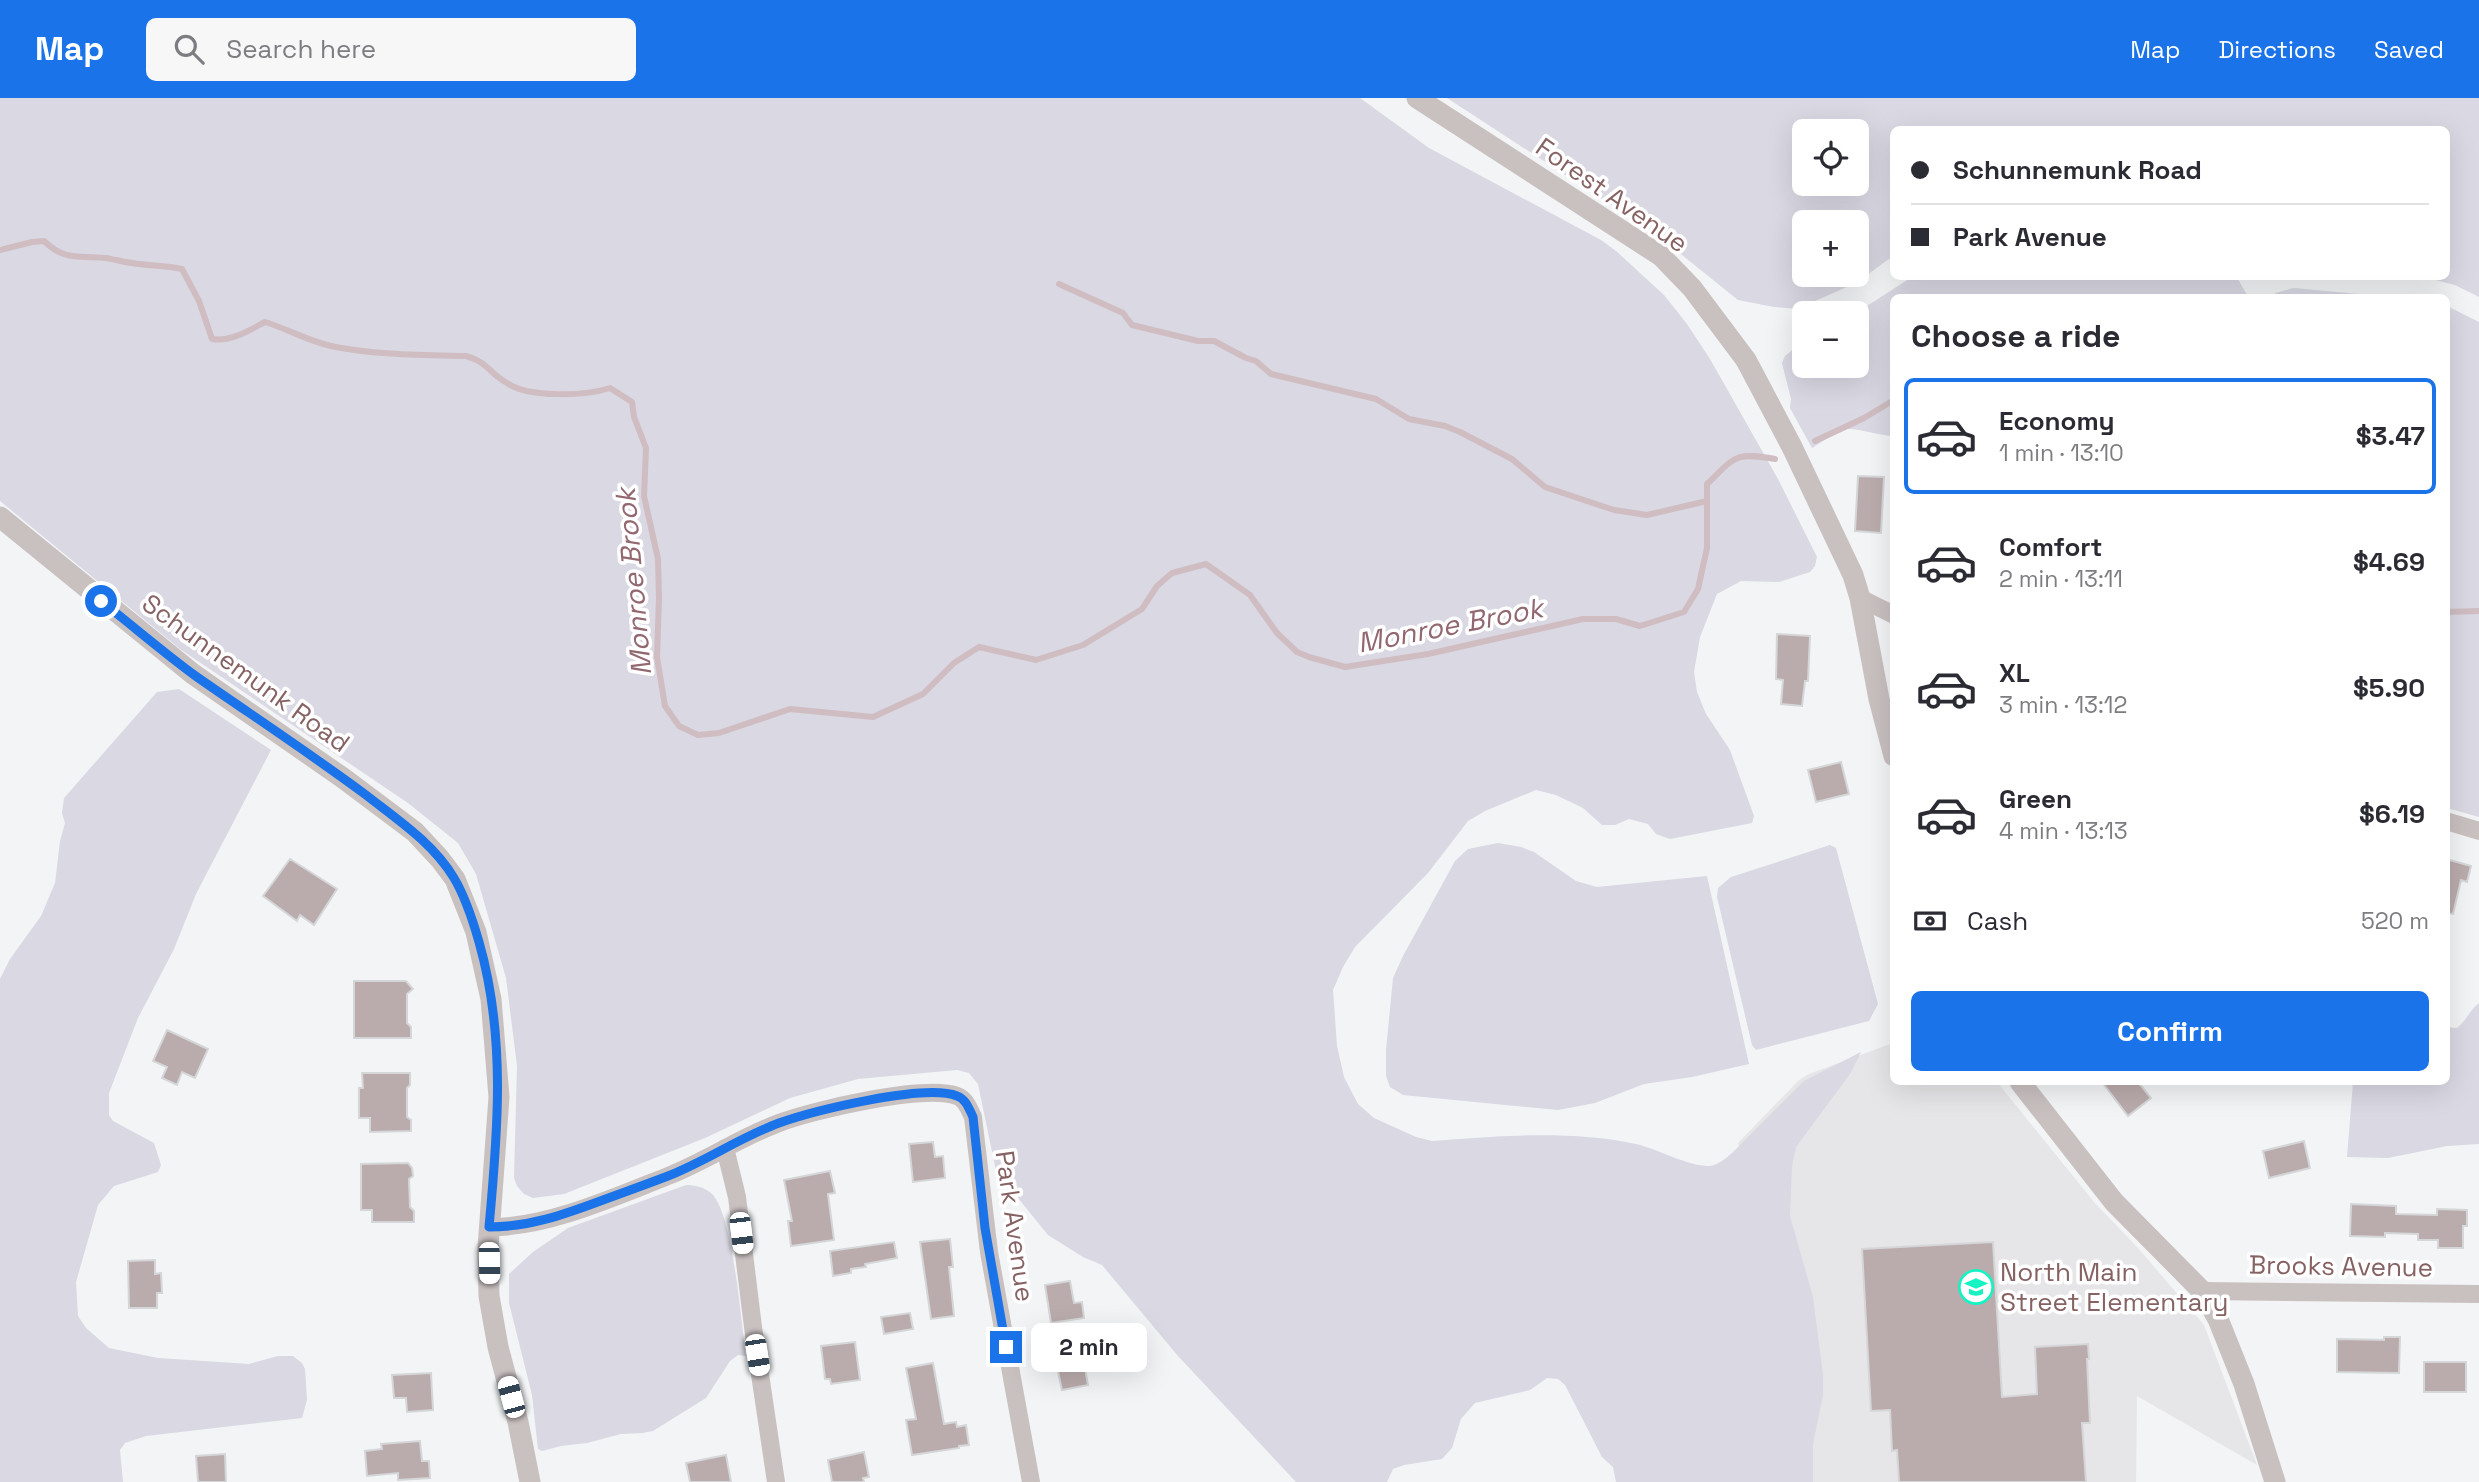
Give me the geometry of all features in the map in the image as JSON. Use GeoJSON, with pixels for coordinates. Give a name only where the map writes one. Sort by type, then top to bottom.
{"type":"FeatureCollection","features":[{"type":"Feature","properties":{"kind":"street","name":"Forest Avenue"},"geometry":{"type":"LineString","coordinates":[[1417,98],[1661,256],[1692,288],[1735,344],[1792,447],[1853,575],[1890,740]]}},
{"type":"Feature","properties":{"kind":"street","name":"Schunnemunk Road"},"geometry":{"type":"LineString","coordinates":[[0,517],[193,674],[343,778],[415,832],[455,879],[469,911],[484,958],[495,1032],[499,1097],[489,1227],[491,1310],[530,1482]]}},
{"type":"Feature","properties":{"kind":"street"},"geometry":{"type":"LineString","coordinates":[[1860,598],[1890,613]]}},
{"type":"Feature","properties":{"kind":"street"},"geometry":{"type":"LineString","coordinates":[[2450,822],[2479,831]]}},
{"type":"Feature","properties":{"kind":"street"},"geometry":{"type":"LineString","coordinates":[[2022,1085],[2114,1202],[2202,1291],[2218,1319],[2244,1384],[2275,1482]]}},
{"type":"Feature","properties":{"kind":"street","name":"Park Avenue"},"geometry":{"type":"LineString","coordinates":[[725,1148],[779,1123],[866,1101],[930,1093],[956,1095],[966,1103],[973,1117],[989,1252],[1031,1482]]}},
{"type":"Feature","properties":{"kind":"street"},"geometry":{"type":"LineString","coordinates":[[489,1227],[523,1226],[554,1217],[669,1176],[725,1148],[737,1197],[776,1482]]}},
{"type":"Feature","properties":{"kind":"street","name":"Brooks Avenue"},"geometry":{"type":"LineString","coordinates":[[2202,1291],[2479,1294]]}},
{"type":"Feature","properties":{"kind":"shaded area"},"geometry":{"type":"Polygon","coordinates":[[[0,98],[1360,98],[1429,148],[1601,240],[1616,251],[1664,295],[1710,359],[1778,479],[1817,557],[1810,572],[1779,582],[1741,581],[1717,594],[1700,637],[1694,672],[1697,692],[1706,714],[1730,750],[1754,816],[1752,823],[1670,839],[1656,834],[1648,824],[1629,819],[1615,825],[1602,825],[1583,808],[1556,795],[1536,790],[1485,811],[1468,821],[1428,873],[1355,947],[1333,990],[1337,1046],[1344,1077],[1358,1104],[1374,1118],[1416,1137],[1432,1141],[1534,1135],[1586,1137],[1645,1146],[1691,1163],[1709,1166],[1732,1153],[1804,1081],[1861,1052],[1850,1074],[1796,1147],[1792,1166],[1790,1216],[1813,1297],[1823,1375],[1823,1395],[1813,1444],[1813,1482],[1616,1482],[1613,1467],[1602,1457],[1565,1385],[1558,1379],[1547,1378],[1530,1390],[1475,1403],[1461,1419],[1452,1448],[1442,1459],[1393,1469],[1387,1482],[1296,1482],[1178,1356],[1102,1265],[1083,1257],[1048,1235],[1018,1198],[1007,1189],[996,1171],[978,1084],[969,1073],[957,1070],[858,1079],[790,1098],[705,1138],[564,1194],[533,1198],[524,1194],[514,1178],[517,1066],[506,978],[476,874],[458,843],[408,803],[180,649],[0,501],[0,98]]]}},
{"type":"Feature","properties":{"kind":"shaded area"},"geometry":{"type":"Polygon","coordinates":[[[1447,98],[2479,98],[2479,297],[2455,285],[2435,280],[2450,280],[2450,126],[1890,126],[1890,258],[1869,274],[1869,210],[1792,210],[1792,287],[1847,287],[1815,301],[1792,301],[1792,309],[1738,300],[1656,234],[1447,98]]]}},
{"type":"Feature","properties":{"kind":"shaded area"},"geometry":{"type":"Polygon","coordinates":[[[1907,280],[2239,280],[2246,294],[1890,294],[1890,436],[1847,429],[1812,448],[1790,408],[1791,399],[1782,363],[1792,350],[1792,378],[1869,378],[1869,305],[1907,280]]]}},
{"type":"Feature","properties":{"kind":"shaded area"},"geometry":{"type":"Polygon","coordinates":[[[2294,288],[2359,294],[2275,294],[2294,288]]]}},
{"type":"Feature","properties":{"kind":"shaded area"},"geometry":{"type":"Polygon","coordinates":[[[2450,308],[2479,322],[2479,817],[2450,809],[2450,308]]]}},
{"type":"Feature","properties":{"kind":"shaded area"},"geometry":{"type":"Polygon","coordinates":[[[179,689],[271,750],[196,894],[174,949],[138,1018],[109,1093],[109,1115],[113,1121],[154,1143],[161,1165],[158,1172],[114,1186],[98,1205],[76,1282],[78,1316],[86,1328],[109,1348],[158,1358],[249,1364],[278,1356],[293,1356],[305,1369],[307,1400],[302,1418],[146,1436],[125,1443],[120,1450],[123,1482],[0,1482],[0,979],[10,959],[41,916],[55,883],[65,823],[62,813],[64,798],[157,692],[179,689]]]}},
{"type":"Feature","properties":{"kind":"shaded area"},"geometry":{"type":"Polygon","coordinates":[[[1498,843],[1534,852],[1576,881],[1597,887],[1707,876],[1749,1064],[1692,1077],[1644,1084],[1595,1103],[1558,1110],[1403,1095],[1390,1087],[1386,1076],[1386,1050],[1393,978],[1455,861],[1468,849],[1498,843]]]}},
{"type":"Feature","properties":{"kind":"shaded area"},"geometry":{"type":"Polygon","coordinates":[[[1830,845],[1836,848],[1878,1004],[1869,1021],[1756,1050],[1752,1045],[1717,897],[1718,888],[1731,877],[1830,845]]]}},
{"type":"Feature","properties":{"kind":"shaded area"},"geometry":{"type":"Polygon","coordinates":[[[2479,1003],[2479,1144],[2447,1146],[2388,1158],[2347,1157],[2353,1085],[2450,1085],[2450,1027],[2457,1028],[2479,1003]]]}},
{"type":"Feature","properties":{"kind":"shaded area","name":"North Main Street Elementary"},"geometry":{"type":"Polygon","coordinates":[[[1890,1044],[1890,1085],[1999,1085],[2094,1202],[2138,1248],[2204,1325],[2257,1465],[2137,1396],[2136,1482],[1796,1482],[1796,1339],[1738,1143],[1799,1080],[1890,1044]]]}},
{"type":"Feature","properties":{"kind":"shaded area"},"geometry":{"type":"Polygon","coordinates":[[[686,1185],[705,1189],[719,1204],[735,1269],[746,1356],[738,1355],[730,1361],[706,1398],[653,1431],[621,1434],[542,1451],[538,1449],[532,1395],[509,1303],[509,1274],[533,1252],[568,1228],[686,1185]]]}},
{"type":"Feature","properties":{"kind":"building"},"geometry":{"type":"Polygon","coordinates":[[[1858,476],[1884,477],[1881,533],[1855,531],[1858,476]]]}},
{"type":"Feature","properties":{"kind":"building"},"geometry":{"type":"Polygon","coordinates":[[[1777,634],[1810,636],[1808,681],[1805,681],[1802,706],[1781,704],[1783,680],[1776,679],[1777,634]]]}},
{"type":"Feature","properties":{"kind":"building"},"geometry":{"type":"Polygon","coordinates":[[[1841,762],[1849,794],[1816,802],[1808,770],[1841,762]]]}},
{"type":"Feature","properties":{"kind":"building"},"geometry":{"type":"Polygon","coordinates":[[[290,859],[337,889],[314,925],[300,915],[297,921],[263,896],[290,859]]]}},
{"type":"Feature","properties":{"kind":"building"},"geometry":{"type":"Polygon","coordinates":[[[2450,860],[2471,866],[2467,882],[2461,880],[2453,914],[2450,914],[2450,860]]]}},
{"type":"Feature","properties":{"kind":"building"},"geometry":{"type":"Polygon","coordinates":[[[354,981],[406,981],[413,989],[407,994],[407,1023],[411,1027],[411,1038],[354,1038],[354,981]]]}},
{"type":"Feature","properties":{"kind":"building"},"geometry":{"type":"Polygon","coordinates":[[[167,1030],[208,1049],[195,1078],[182,1072],[177,1085],[162,1078],[167,1067],[153,1061],[167,1030]]]}},
{"type":"Feature","properties":{"kind":"building"},"geometry":{"type":"Polygon","coordinates":[[[362,1073],[410,1073],[407,1117],[411,1120],[411,1131],[370,1132],[370,1118],[359,1118],[362,1073]]]}},
{"type":"Feature","properties":{"kind":"building"},"geometry":{"type":"Polygon","coordinates":[[[2104,1085],[2140,1085],[2151,1098],[2128,1116],[2104,1085]]]}},
{"type":"Feature","properties":{"kind":"building"},"geometry":{"type":"Polygon","coordinates":[[[2304,1141],[2310,1168],[2269,1178],[2263,1151],[2304,1141]]]}},
{"type":"Feature","properties":{"kind":"building"},"geometry":{"type":"Polygon","coordinates":[[[933,1142],[935,1157],[943,1156],[945,1178],[913,1182],[909,1144],[933,1142]]]}},
{"type":"Feature","properties":{"kind":"building"},"geometry":{"type":"Polygon","coordinates":[[[408,1163],[413,1176],[409,1179],[410,1207],[414,1211],[414,1222],[372,1222],[372,1210],[361,1210],[361,1164],[408,1163]]]}},
{"type":"Feature","properties":{"kind":"building"},"geometry":{"type":"Polygon","coordinates":[[[830,1171],[835,1193],[828,1194],[834,1240],[791,1246],[788,1221],[792,1221],[784,1180],[830,1171]]]}},
{"type":"Feature","properties":{"kind":"building"},"geometry":{"type":"Polygon","coordinates":[[[2351,1204],[2396,1206],[2396,1214],[2437,1215],[2437,1209],[2467,1210],[2467,1226],[2463,1226],[2463,1248],[2438,1248],[2438,1240],[2418,1240],[2418,1234],[2350,1236],[2351,1204]]]}},
{"type":"Feature","properties":{"kind":"building"},"geometry":{"type":"Polygon","coordinates":[[[950,1239],[953,1267],[949,1267],[954,1316],[931,1319],[920,1242],[950,1239]]]}},
{"type":"Feature","properties":{"kind":"building"},"geometry":{"type":"Polygon","coordinates":[[[894,1242],[897,1258],[865,1264],[866,1267],[851,1269],[851,1273],[833,1276],[830,1251],[894,1242]]]}},
{"type":"Feature","properties":{"kind":"building"},"geometry":{"type":"Polygon","coordinates":[[[1993,1242],[2002,1397],[2037,1394],[2035,1347],[2088,1344],[2090,1423],[2082,1423],[2086,1482],[1899,1482],[1897,1450],[1892,1451],[1890,1410],[1871,1411],[1862,1249],[1993,1242]]]}},
{"type":"Feature","properties":{"kind":"building"},"geometry":{"type":"Polygon","coordinates":[[[155,1260],[155,1274],[161,1273],[162,1293],[157,1293],[157,1308],[129,1308],[128,1261],[155,1260]]]}},
{"type":"Feature","properties":{"kind":"building"},"geometry":{"type":"Polygon","coordinates":[[[1070,1281],[1074,1303],[1082,1302],[1084,1318],[1051,1323],[1045,1285],[1070,1281]]]}},
{"type":"Feature","properties":{"kind":"building"},"geometry":{"type":"Polygon","coordinates":[[[910,1313],[913,1329],[884,1334],[881,1317],[910,1313]]]}},
{"type":"Feature","properties":{"kind":"building"},"geometry":{"type":"Polygon","coordinates":[[[2384,1337],[2400,1337],[2399,1373],[2337,1372],[2337,1339],[2384,1340],[2384,1337]]]}},
{"type":"Feature","properties":{"kind":"building"},"geometry":{"type":"Polygon","coordinates":[[[855,1342],[860,1380],[831,1384],[830,1379],[825,1379],[821,1346],[855,1342]]]}},
{"type":"Feature","properties":{"kind":"building"},"geometry":{"type":"Polygon","coordinates":[[[1081,1347],[1088,1385],[1062,1390],[1054,1353],[1081,1347]]]}},
{"type":"Feature","properties":{"kind":"building"},"geometry":{"type":"Polygon","coordinates":[[[2424,1362],[2466,1362],[2466,1392],[2424,1392],[2424,1362]]]}},
{"type":"Feature","properties":{"kind":"building"},"geometry":{"type":"Polygon","coordinates":[[[933,1363],[944,1424],[956,1422],[957,1427],[966,1425],[969,1445],[912,1455],[906,1420],[916,1419],[906,1368],[933,1363]]]}},
{"type":"Feature","properties":{"kind":"building"},"geometry":{"type":"Polygon","coordinates":[[[431,1373],[433,1410],[407,1412],[406,1398],[394,1398],[392,1375],[431,1373]]]}},
{"type":"Feature","properties":{"kind":"building"},"geometry":{"type":"Polygon","coordinates":[[[420,1441],[422,1461],[429,1461],[430,1478],[398,1480],[398,1473],[367,1476],[365,1451],[382,1449],[381,1444],[420,1441]]]}},
{"type":"Feature","properties":{"kind":"building"},"geometry":{"type":"Polygon","coordinates":[[[864,1452],[869,1477],[863,1478],[864,1482],[832,1482],[828,1460],[864,1452]]]}},
{"type":"Feature","properties":{"kind":"building"},"geometry":{"type":"Polygon","coordinates":[[[225,1454],[226,1482],[198,1482],[196,1456],[225,1454]]]}},
{"type":"Feature","properties":{"kind":"building"},"geometry":{"type":"Polygon","coordinates":[[[726,1455],[731,1482],[690,1482],[686,1463],[726,1455]]]}},
{"type":"Feature","properties":{"kind":"waterway","name":"Monroe Brook"},"geometry":{"type":"LineString","coordinates":[[0,250],[44,241],[66,255],[182,269],[199,301],[212,339],[233,337],[265,322],[314,341],[347,349],[466,356],[479,361],[507,383],[529,391],[572,394],[610,388],[632,402],[634,417],[646,448],[644,496],[658,559],[657,657],[665,706],[679,726],[698,735],[719,733],[790,709],[873,717],[923,694],[954,663],[979,647],[1036,660],[1083,645],[1142,609],[1157,586],[1172,573],[1206,564],[1250,595],[1277,633],[1297,652],[1345,667],[1428,654],[1583,619],[1616,619],[1640,626],[1684,612],[1698,589],[1707,548],[1707,484],[1736,458],[1751,456],[1775,459]]}},
{"type":"Feature","properties":{"kind":"waterway"},"geometry":{"type":"LineString","coordinates":[[1059,284],[1123,313],[1132,325],[1198,341],[1214,341],[1256,361],[1271,374],[1376,399],[1409,419],[1445,426],[1460,432],[1512,459],[1545,487],[1614,510],[1647,515],[1707,501]]}},
{"type":"Feature","properties":{"kind":"waterway","name":"Monroe Brook"},"geometry":{"type":"LineString","coordinates":[[1815,441],[1890,402]]}},
{"type":"Feature","properties":{"kind":"waterway","name":"Monroe Brook"},"geometry":{"type":"LineString","coordinates":[[2450,612],[2479,611]]}},
{"type":"Feature","properties":{"kind":"place","name":"North Main Street Elementary"},"geometry":{"type":"Point","coordinates":[1976,1287]}},
{"type":"Feature","properties":{"kind":"route"},"geometry":{"type":"LineString","coordinates":[[101,601],[193,674],[343,778],[415,832],[455,879],[469,911],[484,958],[498,1061],[499,1097],[489,1227],[523,1226],[554,1217],[669,1176],[755,1133],[814,1112],[893,1097],[930,1093],[956,1095],[966,1103],[973,1117],[985,1228],[1006,1347]]}}]}
